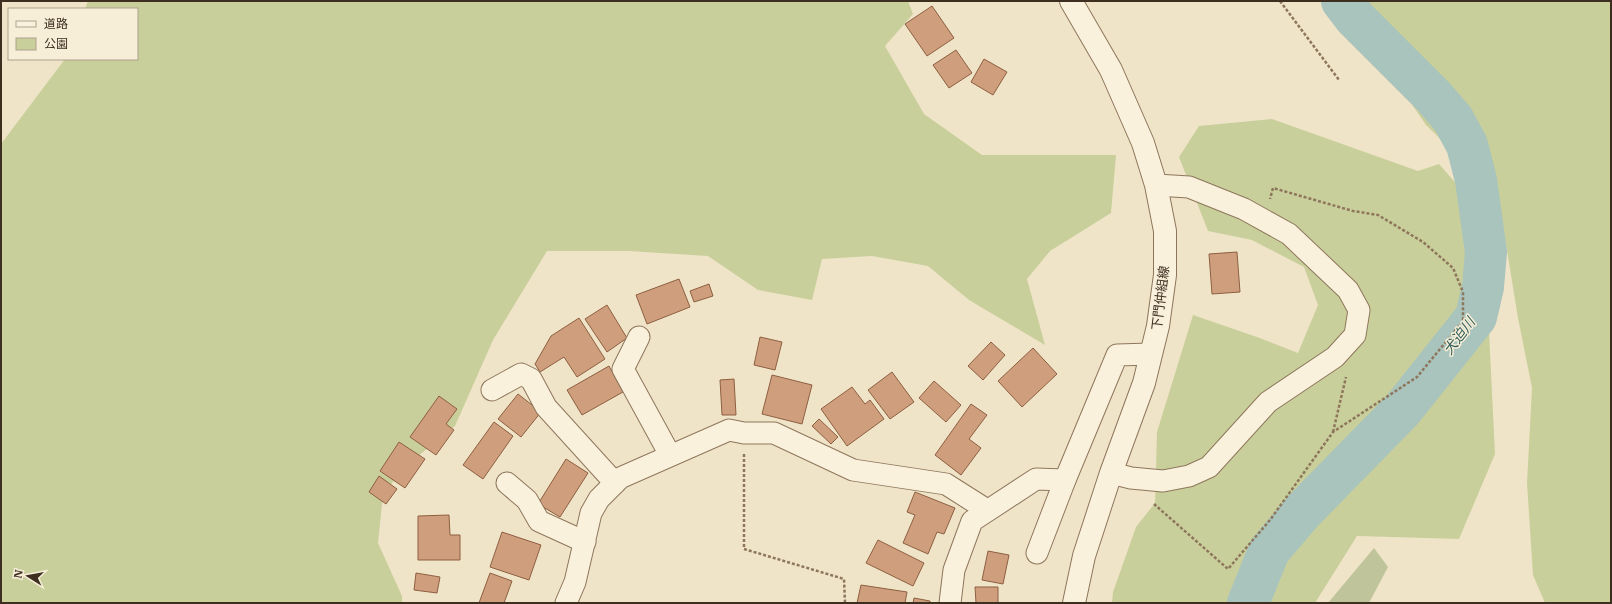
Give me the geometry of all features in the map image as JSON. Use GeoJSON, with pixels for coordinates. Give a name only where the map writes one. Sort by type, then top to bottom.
{"type":"FeatureCollection","features":[{"type":"Feature","properties":{"kind":"street","name":"下門仲組線"},"geometry":{"type":"LineString","coordinates":[[1071,1],[1111,70],[1143,143],[1156,185],[1165,231],[1165,276],[1158,326],[1144,383],[1111,473],[1084,556],[1074,603]]}},
{"type":"Feature","properties":{"kind":"street"},"geometry":{"type":"LineString","coordinates":[[1111,473],[1131,478],[1163,481],[1190,476],[1209,467],[1268,402],[1335,357],[1355,336],[1359,310],[1348,290],[1288,234],[1244,209],[1189,187],[1156,185]]}},
{"type":"Feature","properties":{"kind":"street"},"geometry":{"type":"LineString","coordinates":[[639,337],[623,369],[670,455]]}},
{"type":"Feature","properties":{"kind":"street"},"geometry":{"type":"LineString","coordinates":[[1037,553],[1065,480],[1117,355],[1151,354]]}},
{"type":"Feature","properties":{"kind":"street"},"geometry":{"type":"LineString","coordinates":[[492,390],[521,374],[531,379],[546,407],[615,483]]}},
{"type":"Feature","properties":{"kind":"street"},"geometry":{"type":"LineString","coordinates":[[566,603],[575,582],[592,513],[599,499],[620,478],[729,430],[744,433],[774,433],[853,470],[946,484],[987,510]]}},
{"type":"Feature","properties":{"kind":"street"},"geometry":{"type":"LineString","coordinates":[[950,603],[954,570],[972,521],[1036,478],[1065,480]]}},
{"type":"Feature","properties":{"kind":"street"},"geometry":{"type":"LineString","coordinates":[[507,483],[527,500],[539,521],[585,542]]}},
{"type":"Feature","properties":{"kind":"path"},"geometry":{"type":"LineString","coordinates":[[1280,1],[1339,80]]}},
{"type":"Feature","properties":{"kind":"path"},"geometry":{"type":"LineString","coordinates":[[1148,479],[1148,499],[1228,569],[1270,520],[1333,432],[1417,377],[1462,321],[1463,292],[1453,268],[1423,242],[1378,215],[1353,211],[1273,188],[1270,201]]}},
{"type":"Feature","properties":{"kind":"path"},"geometry":{"type":"LineString","coordinates":[[1333,432],[1346,373]]}},
{"type":"Feature","properties":{"kind":"path"},"geometry":{"type":"LineString","coordinates":[[744,433],[744,549],[844,579],[846,603]]}},
{"type":"Feature","properties":{"kind":"green space"},"geometry":{"type":"Polygon","coordinates":[[[88,1],[908,1],[913,14],[885,46],[924,114],[982,155],[1116,155],[1111,213],[1050,251],[1027,279],[1045,345],[969,300],[928,266],[872,256],[822,259],[812,300],[758,290],[708,256],[629,251],[547,251],[493,340],[455,426],[406,466],[383,494],[378,543],[402,596],[402,603],[1,603],[1,144],[64,60],[138,60],[138,8],[85,8],[88,1]]]}},
{"type":"Feature","properties":{"kind":"green space"},"geometry":{"type":"Polygon","coordinates":[[[1347,1],[1611,1],[1611,603],[1545,603],[1533,575],[1527,483],[1532,388],[1518,318],[1498,195],[1426,125],[1352,16],[1347,1]]]}},
{"type":"Feature","properties":{"kind":"green space"},"geometry":{"type":"Polygon","coordinates":[[[1272,119],[1418,171],[1439,164],[1475,205],[1489,331],[1495,454],[1459,539],[1357,536],[1315,603],[1112,603],[1113,592],[1136,527],[1155,503],[1157,432],[1193,315],[1298,353],[1318,305],[1304,267],[1252,240],[1208,231],[1179,157],[1199,126],[1272,119]]]}},
{"type":"Feature","properties":{"kind":"green space"},"geometry":{"type":"Polygon","coordinates":[[[1374,548],[1388,567],[1369,603],[1328,603],[1374,548]]]}},
{"type":"Feature","properties":{"kind":"building"},"geometry":{"type":"Polygon","coordinates":[[[932,6],[954,38],[927,56],[905,24],[932,6]]]}},
{"type":"Feature","properties":{"kind":"building"},"geometry":{"type":"Polygon","coordinates":[[[956,50],[972,73],[949,88],[933,65],[956,50]]]}},
{"type":"Feature","properties":{"kind":"building"},"geometry":{"type":"Polygon","coordinates":[[[984,59],[1007,72],[993,95],[971,82],[984,59]]]}},
{"type":"Feature","properties":{"kind":"building"},"geometry":{"type":"Polygon","coordinates":[[[1237,252],[1240,292],[1212,294],[1209,254],[1237,252]]]}},
{"type":"Feature","properties":{"kind":"building"},"geometry":{"type":"Polygon","coordinates":[[[679,279],[690,307],[647,324],[636,295],[679,279]]]}},
{"type":"Feature","properties":{"kind":"building"},"geometry":{"type":"Polygon","coordinates":[[[709,284],[713,296],[694,302],[690,291],[709,284]]]}},
{"type":"Feature","properties":{"kind":"building"},"geometry":{"type":"Polygon","coordinates":[[[607,305],[627,338],[607,352],[585,319],[607,305]]]}},
{"type":"Feature","properties":{"kind":"building"},"geometry":{"type":"Polygon","coordinates":[[[579,318],[605,359],[577,377],[564,357],[540,372],[535,364],[551,336],[579,318]]]}},
{"type":"Feature","properties":{"kind":"building"},"geometry":{"type":"Polygon","coordinates":[[[760,337],[782,342],[775,370],[754,365],[760,337]]]}},
{"type":"Feature","properties":{"kind":"building"},"geometry":{"type":"Polygon","coordinates":[[[991,342],[1005,355],[983,380],[968,366],[991,342]]]}},
{"type":"Feature","properties":{"kind":"building"},"geometry":{"type":"Polygon","coordinates":[[[1033,348],[1057,374],[1022,407],[998,381],[1033,348]]]}},
{"type":"Feature","properties":{"kind":"building"},"geometry":{"type":"Polygon","coordinates":[[[609,366],[623,392],[582,415],[567,390],[609,366]]]}},
{"type":"Feature","properties":{"kind":"building"},"geometry":{"type":"Polygon","coordinates":[[[892,372],[914,402],[890,419],[868,390],[892,372]]]}},
{"type":"Feature","properties":{"kind":"building"},"geometry":{"type":"Polygon","coordinates":[[[772,375],[812,385],[802,424],[762,414],[772,375]]]}},
{"type":"Feature","properties":{"kind":"building"},"geometry":{"type":"Polygon","coordinates":[[[734,379],[736,415],[722,415],[720,380],[734,379]]]}},
{"type":"Feature","properties":{"kind":"building"},"geometry":{"type":"Polygon","coordinates":[[[934,381],[961,405],[946,422],[919,398],[934,381]]]}},
{"type":"Feature","properties":{"kind":"building"},"geometry":{"type":"Polygon","coordinates":[[[852,387],[865,404],[870,400],[884,419],[847,446],[821,409],[852,387]]]}},
{"type":"Feature","properties":{"kind":"building"},"geometry":{"type":"Polygon","coordinates":[[[518,394],[541,412],[521,437],[498,419],[518,394]]]}},
{"type":"Feature","properties":{"kind":"building"},"geometry":{"type":"Polygon","coordinates":[[[439,396],[457,409],[446,424],[454,430],[436,455],[410,437],[439,396]]]}},
{"type":"Feature","properties":{"kind":"building"},"geometry":{"type":"Polygon","coordinates":[[[971,404],[987,415],[969,439],[981,448],[961,475],[935,455],[971,404]]]}},
{"type":"Feature","properties":{"kind":"building"},"geometry":{"type":"Polygon","coordinates":[[[819,419],[838,437],[831,444],[812,426],[819,419]]]}},
{"type":"Feature","properties":{"kind":"building"},"geometry":{"type":"Polygon","coordinates":[[[494,422],[513,436],[483,479],[463,465],[494,422]]]}},
{"type":"Feature","properties":{"kind":"building"},"geometry":{"type":"Polygon","coordinates":[[[399,442],[425,459],[405,488],[380,471],[399,442]]]}},
{"type":"Feature","properties":{"kind":"building"},"geometry":{"type":"Polygon","coordinates":[[[566,459],[588,473],[560,517],[538,504],[566,459]]]}},
{"type":"Feature","properties":{"kind":"building"},"geometry":{"type":"Polygon","coordinates":[[[379,476],[397,489],[386,504],[369,492],[379,476]]]}},
{"type":"Feature","properties":{"kind":"building"},"geometry":{"type":"Polygon","coordinates":[[[915,492],[955,508],[944,534],[937,532],[928,554],[903,543],[915,515],[907,512],[915,492]]]}},
{"type":"Feature","properties":{"kind":"building"},"geometry":{"type":"Polygon","coordinates":[[[449,515],[450,535],[460,535],[460,560],[418,560],[418,516],[449,515]]]}},
{"type":"Feature","properties":{"kind":"building"},"geometry":{"type":"Polygon","coordinates":[[[502,532],[541,545],[529,580],[490,567],[502,532]]]}},
{"type":"Feature","properties":{"kind":"building"},"geometry":{"type":"Polygon","coordinates":[[[878,540],[924,563],[913,586],[866,563],[878,540]]]}},
{"type":"Feature","properties":{"kind":"building"},"geometry":{"type":"Polygon","coordinates":[[[988,551],[1009,555],[1003,584],[982,580],[988,551]]]}},
{"type":"Feature","properties":{"kind":"building"},"geometry":{"type":"Polygon","coordinates":[[[416,573],[440,577],[437,593],[414,590],[416,573]]]}},
{"type":"Feature","properties":{"kind":"building"},"geometry":{"type":"Polygon","coordinates":[[[490,573],[512,581],[504,603],[479,603],[490,573]]]}},
{"type":"Feature","properties":{"kind":"building"},"geometry":{"type":"Polygon","coordinates":[[[861,585],[907,592],[905,603],[857,603],[861,585]]]}},
{"type":"Feature","properties":{"kind":"building"},"geometry":{"type":"Polygon","coordinates":[[[975,587],[998,587],[998,603],[976,603],[975,587]]]}},
{"type":"Feature","properties":{"kind":"building"},"geometry":{"type":"Polygon","coordinates":[[[914,598],[930,601],[930,603],[913,603],[914,598]]]}},
{"type":"Feature","properties":{"kind":"waterway","name":"犬迫川"},"geometry":{"type":"LineString","coordinates":[[1248,603],[1269,551],[1303,511],[1402,410],[1476,317],[1483,287],[1486,252],[1476,180],[1467,145],[1453,119],[1433,96],[1355,18],[1342,1]]}}]}
